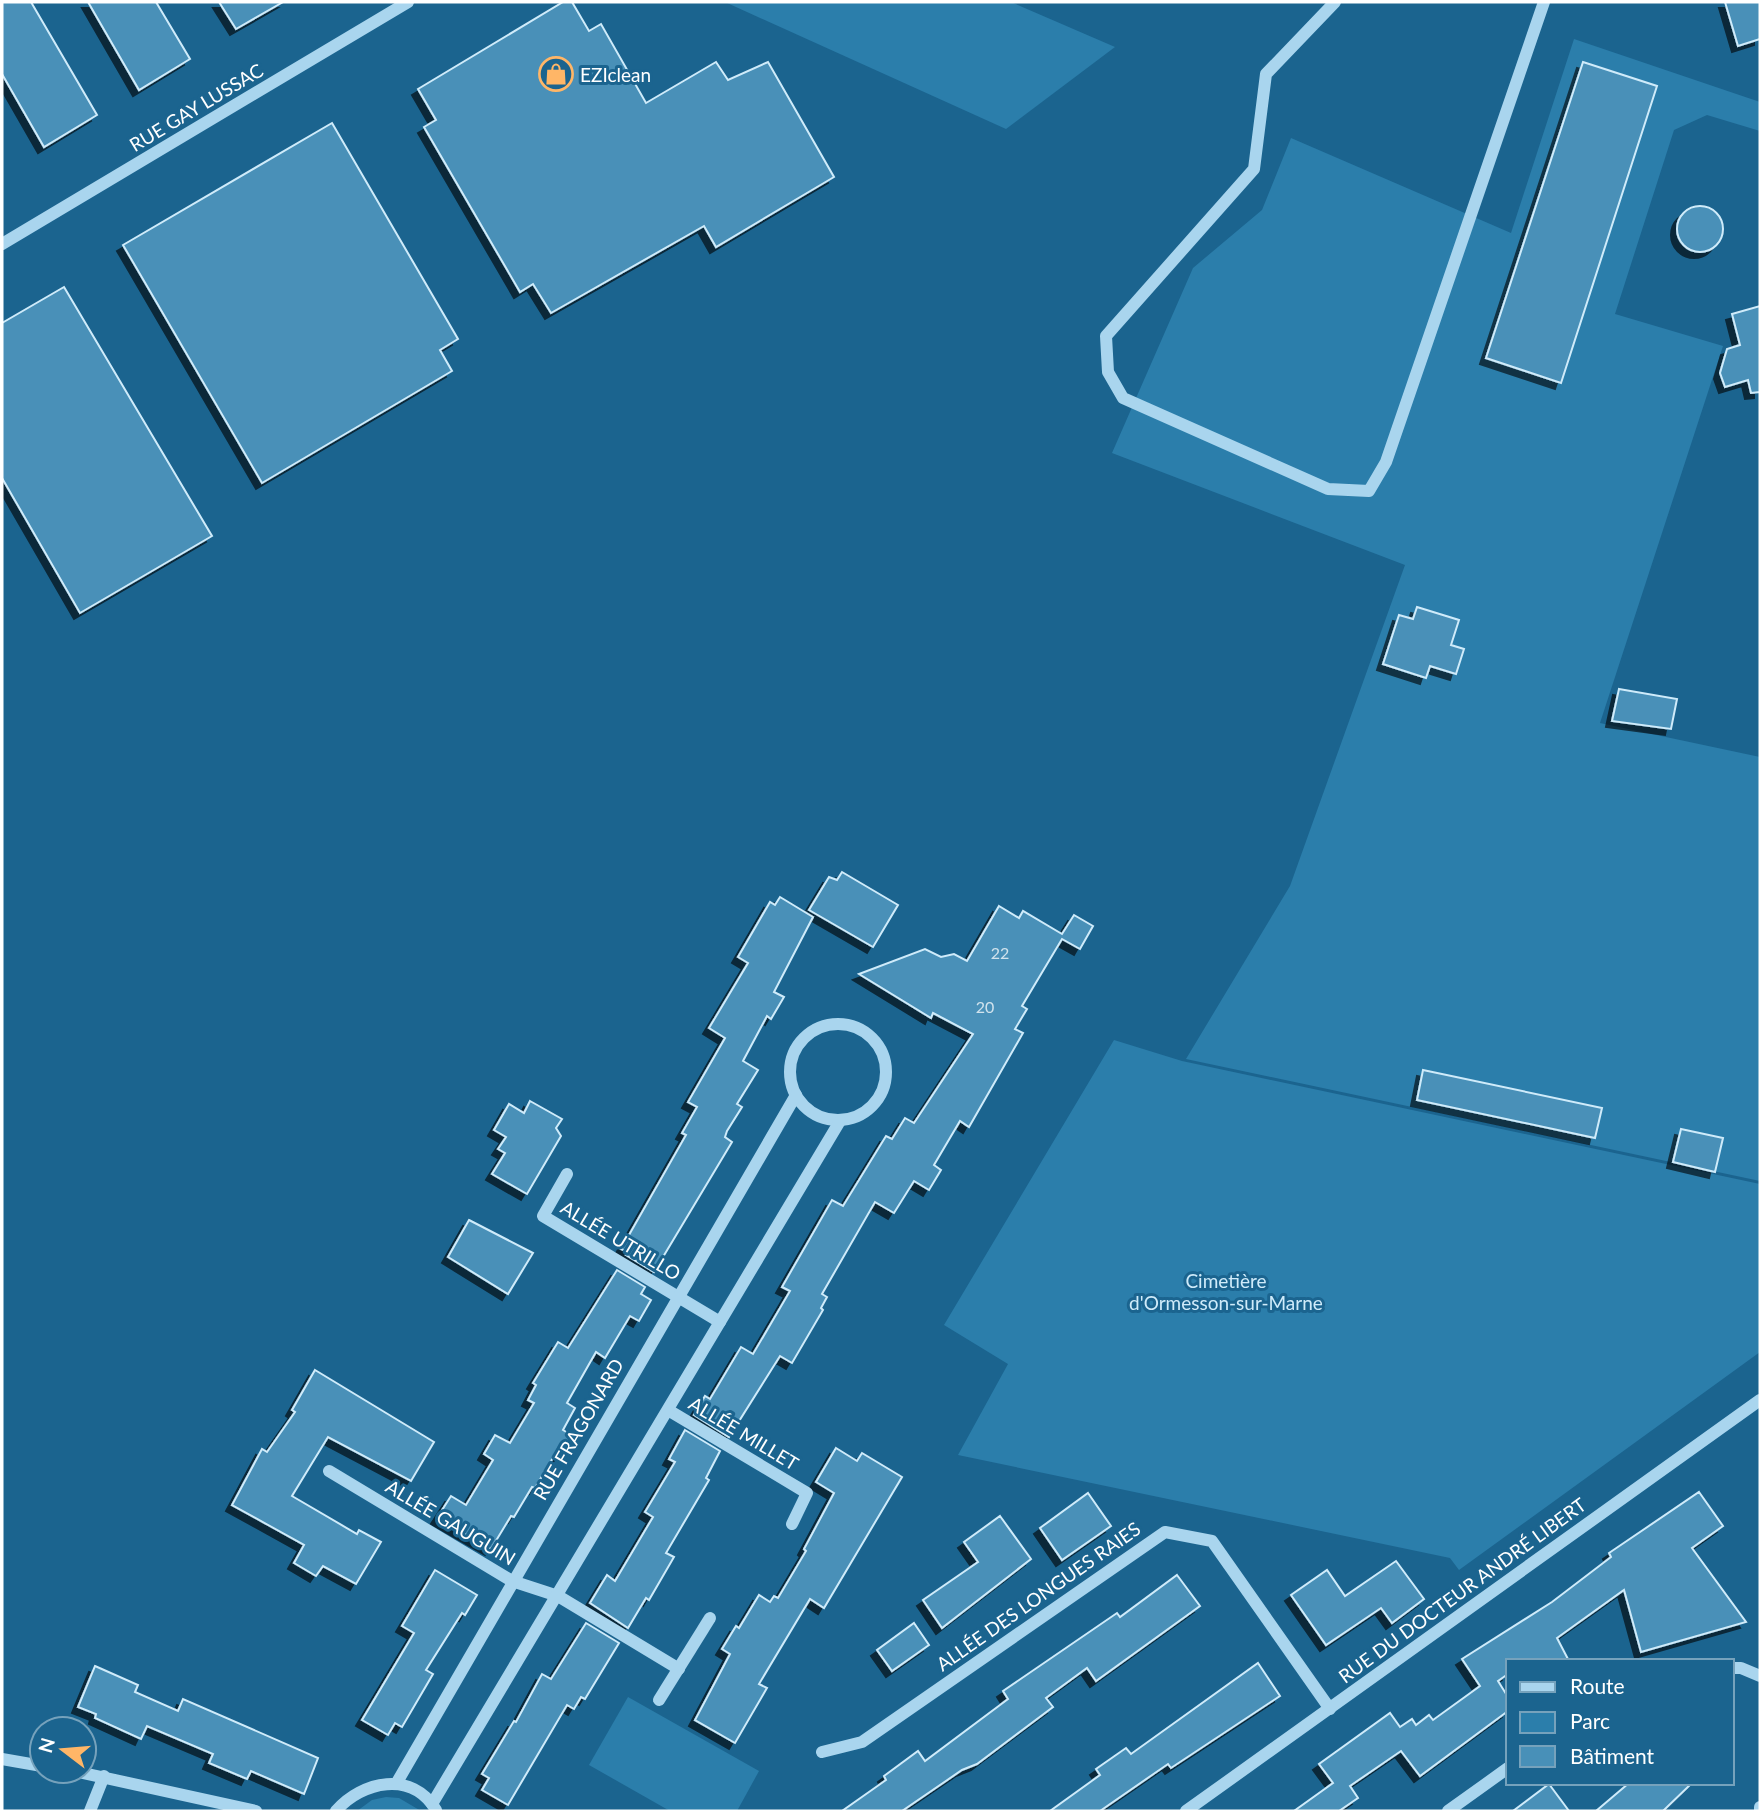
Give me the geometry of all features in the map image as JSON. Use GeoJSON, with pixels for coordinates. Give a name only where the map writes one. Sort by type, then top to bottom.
{"type":"FeatureCollection","features":[{"type":"Feature","properties":{"kind":"street","name":"RUE GAY LUSSAC"},"geometry":{"type":"LineString","coordinates":[[2,244],[408,2]]}},
{"type":"Feature","properties":{"kind":"street"},"geometry":{"type":"LineString","coordinates":[[1335,2],[1266,74],[1254,169],[1106,336],[1108,372],[1123,398],[1328,489],[1369,491],[1386,461],[1544,2]]}},
{"type":"Feature","properties":{"kind":"street"},"geometry":{"type":"LineString","coordinates":[[834,1024],[850,1025],[870,1036],[882,1051],[886,1083],[877,1102],[862,1114],[840,1121],[827,1119],[806,1109],[796,1096],[790,1077],[792,1057],[799,1043],[813,1031],[834,1024]]}},
{"type":"Feature","properties":{"kind":"street","name":"RUE FRAGONARD"},"geometry":{"type":"LineString","coordinates":[[396,1784],[796,1096]]}},
{"type":"Feature","properties":{"kind":"street"},"geometry":{"type":"LineString","coordinates":[[336,1811],[362,1789],[379,1784],[396,1784],[422,1795],[434,1808],[840,1121]]}},
{"type":"Feature","properties":{"kind":"street","name":"ALLÉE UTRILLO"},"geometry":{"type":"LineString","coordinates":[[568,1174],[543,1216],[720,1322]]}},
{"type":"Feature","properties":{"kind":"street","name":"RUE DU DOCTEUR ANDRÉ LIBERT"},"geometry":{"type":"LineString","coordinates":[[1186,1811],[1760,1400]]}},
{"type":"Feature","properties":{"kind":"street","name":"ALLÉE MILLET"},"geometry":{"type":"LineString","coordinates":[[668,1410],[807,1493],[792,1524]]}},
{"type":"Feature","properties":{"kind":"street","name":"ALLÉE GAUGUIN"},"geometry":{"type":"LineString","coordinates":[[329,1471],[512,1581],[558,1597],[679,1669]]}},
{"type":"Feature","properties":{"kind":"street","name":"ALLÉE DES LONGUES RAIES"},"geometry":{"type":"LineString","coordinates":[[822,1752],[862,1742],[1165,1532],[1212,1541],[1330,1709]]}},
{"type":"Feature","properties":{"kind":"street"},"geometry":{"type":"LineString","coordinates":[[659,1700],[710,1618]]}},
{"type":"Feature","properties":{"kind":"street"},"geometry":{"type":"LineString","coordinates":[[1734,1668],[1741,1668],[1760,1677]]}},
{"type":"Feature","properties":{"kind":"street"},"geometry":{"type":"LineString","coordinates":[[2,1759],[28,1764]]}},
{"type":"Feature","properties":{"kind":"street"},"geometry":{"type":"LineString","coordinates":[[1448,1811],[1506,1769]]}},
{"type":"Feature","properties":{"kind":"street"},"geometry":{"type":"LineString","coordinates":[[98,1775],[257,1811]]}},
{"type":"Feature","properties":{"kind":"street"},"geometry":{"type":"LineString","coordinates":[[90,1811],[104,1776]]}},
{"type":"Feature","properties":{"kind":"green space"},"geometry":{"type":"Polygon","coordinates":[[[725,2],[1011,2],[1115,47],[1006,129],[725,2]]]}},
{"type":"Feature","properties":{"kind":"green space"},"geometry":{"type":"Polygon","coordinates":[[[1574,39],[1760,102],[1760,131],[1707,115],[1674,130],[1615,314],[1723,346],[1600,723],[1760,757],[1760,1181],[1186,1059],[1290,886],[1405,565],[1112,453],[1193,268],[1262,210],[1291,138],[1511,233],[1574,39]]]}},
{"type":"Feature","properties":{"kind":"green space","name":"Cimetière d'Ormesson-sur-Marne"},"geometry":{"type":"Polygon","coordinates":[[[1114,1040],[1182,1061],[1760,1184],[1760,1352],[1459,1570],[1450,1558],[958,1455],[1008,1364],[944,1325],[1114,1040]]]}},
{"type":"Feature","properties":{"kind":"green space"},"geometry":{"type":"Polygon","coordinates":[[[628,1697],[759,1771],[737,1811],[670,1811],[589,1765],[628,1697]]]}},
{"type":"Feature","properties":{"kind":"green space"},"geometry":{"type":"Polygon","coordinates":[[[399,1798],[421,1811],[357,1811],[372,1800],[399,1798]]]}},
{"type":"Feature","properties":{"kind":"building"},"geometry":{"type":"Polygon","coordinates":[[[2,2],[31,2],[97,115],[44,147],[2,74],[2,2]]]}},
{"type":"Feature","properties":{"kind":"building"},"geometry":{"type":"Polygon","coordinates":[[[88,2],[156,2],[190,59],[139,90],[88,2]]]}},
{"type":"Feature","properties":{"kind":"building"},"geometry":{"type":"Polygon","coordinates":[[[219,2],[283,2],[236,29],[219,2]]]}},
{"type":"Feature","properties":{"kind":"building"},"geometry":{"type":"Polygon","coordinates":[[[563,2],[572,2],[589,31],[601,24],[646,103],[716,62],[728,80],[768,62],[834,177],[716,247],[704,226],[551,313],[533,284],[520,292],[424,127],[436,120],[418,89],[563,2]]]}},
{"type":"Feature","properties":{"kind":"building"},"geometry":{"type":"Polygon","coordinates":[[[1725,2],[1760,2],[1760,39],[1738,46],[1725,2]]]}},
{"type":"Feature","properties":{"kind":"building"},"geometry":{"type":"Polygon","coordinates":[[[1583,62],[1657,86],[1561,383],[1486,358],[1583,62]]]}},
{"type":"Feature","properties":{"kind":"building"},"geometry":{"type":"Polygon","coordinates":[[[332,123],[458,339],[440,350],[452,371],[262,483],[123,245],[332,123]]]}},
{"type":"Feature","properties":{"kind":"building"},"geometry":{"type":"Polygon","coordinates":[[[1700,206],[1716,213],[1723,229],[1716,245],[1700,252],[1684,245],[1677,229],[1684,213],[1700,206]]]}},
{"type":"Feature","properties":{"kind":"building"},"geometry":{"type":"Polygon","coordinates":[[[64,287],[212,536],[80,613],[2,478],[2,323],[64,287]]]}},
{"type":"Feature","properties":{"kind":"building"},"geometry":{"type":"Polygon","coordinates":[[[1760,306],[1760,392],[1751,393],[1748,380],[1725,387],[1720,373],[1727,349],[1740,345],[1732,314],[1760,306]]]}},
{"type":"Feature","properties":{"kind":"building"},"geometry":{"type":"Polygon","coordinates":[[[1417,607],[1459,620],[1451,645],[1464,649],[1456,674],[1430,666],[1426,678],[1383,664],[1399,615],[1413,619],[1417,607]]]}},
{"type":"Feature","properties":{"kind":"building"},"geometry":{"type":"Polygon","coordinates":[[[1619,689],[1677,699],[1671,729],[1612,721],[1619,689]]]}},
{"type":"Feature","properties":{"kind":"building"},"geometry":{"type":"Polygon","coordinates":[[[842,872],[898,905],[873,947],[809,910],[829,877],[837,880],[842,872]]]}},
{"type":"Feature","properties":{"kind":"building"},"geometry":{"type":"Polygon","coordinates":[[[780,897],[813,917],[774,992],[784,997],[771,1019],[767,1016],[743,1061],[758,1070],[737,1104],[742,1107],[727,1131],[725,1137],[732,1142],[654,1272],[621,1249],[686,1135],[682,1133],[697,1107],[688,1102],[725,1038],[709,1028],[748,963],[738,957],[770,902],[775,905],[780,897]]]}},
{"type":"Feature","properties":{"kind":"building"},"geometry":{"type":"Polygon","coordinates":[[[999,906],[1019,918],[1023,911],[1062,934],[1074,915],[1093,926],[1080,949],[1062,939],[1022,1006],[1027,1009],[1015,1029],[1023,1033],[969,1127],[960,1121],[934,1165],[941,1170],[929,1190],[914,1181],[894,1213],[875,1202],[822,1294],[827,1297],[821,1308],[823,1310],[792,1363],[780,1356],[729,1437],[694,1415],[705,1396],[710,1399],[741,1347],[753,1354],[790,1291],[782,1287],[832,1200],[843,1206],[886,1136],[892,1139],[905,1118],[914,1123],[973,1034],[933,1013],[931,1018],[859,974],[925,949],[941,957],[954,954],[967,961],[999,906]]]}},
{"type":"Feature","properties":{"kind":"building"},"geometry":{"type":"Polygon","coordinates":[[[1423,1070],[1602,1108],[1595,1138],[1417,1100],[1423,1070]]]}},
{"type":"Feature","properties":{"kind":"building"},"geometry":{"type":"Polygon","coordinates":[[[530,1101],[562,1119],[556,1128],[561,1136],[527,1194],[492,1174],[505,1153],[498,1149],[506,1137],[494,1130],[509,1104],[524,1113],[530,1101]]]}},
{"type":"Feature","properties":{"kind":"building"},"geometry":{"type":"Polygon","coordinates":[[[1681,1129],[1723,1138],[1715,1172],[1673,1162],[1681,1129]]]}},
{"type":"Feature","properties":{"kind":"building"},"geometry":{"type":"Polygon","coordinates":[[[469,1220],[533,1253],[508,1294],[448,1257],[469,1220]]]}},
{"type":"Feature","properties":{"kind":"building"},"geometry":{"type":"Polygon","coordinates":[[[617,1270],[645,1287],[641,1294],[651,1300],[639,1321],[630,1316],[605,1358],[596,1352],[567,1403],[575,1408],[563,1430],[571,1435],[558,1458],[554,1456],[535,1488],[532,1487],[514,1517],[511,1516],[491,1549],[437,1518],[451,1496],[466,1505],[493,1460],[484,1454],[495,1435],[510,1443],[534,1403],[528,1400],[536,1385],[533,1383],[558,1342],[568,1348],[617,1270]]]}},
{"type":"Feature","properties":{"kind":"building"},"geometry":{"type":"Polygon","coordinates":[[[315,1370],[434,1442],[411,1481],[328,1437],[292,1496],[357,1534],[359,1530],[381,1542],[356,1584],[323,1566],[316,1576],[294,1563],[304,1545],[232,1505],[262,1449],[267,1452],[295,1412],[292,1410],[315,1370]]]}},
{"type":"Feature","properties":{"kind":"building"},"geometry":{"type":"Polygon","coordinates":[[[685,1430],[720,1451],[706,1478],[709,1480],[666,1553],[674,1557],[649,1600],[646,1598],[628,1628],[590,1603],[607,1575],[615,1581],[653,1517],[645,1512],[675,1462],[669,1459],[685,1430]]]}},
{"type":"Feature","properties":{"kind":"building"},"geometry":{"type":"Polygon","coordinates":[[[836,1448],[857,1461],[862,1453],[902,1477],[824,1608],[810,1599],[759,1684],[767,1688],[735,1743],[695,1720],[730,1654],[722,1649],[736,1626],[739,1628],[759,1595],[770,1602],[774,1596],[778,1598],[806,1551],[804,1549],[834,1493],[816,1482],[836,1448]]]}},
{"type":"Feature","properties":{"kind":"building"},"geometry":{"type":"Polygon","coordinates":[[[1699,1492],[1723,1526],[1692,1548],[1746,1622],[1641,1652],[1624,1590],[1557,1638],[1568,1659],[1506,1659],[1506,1675],[1498,1681],[1506,1694],[1506,1712],[1420,1776],[1401,1751],[1350,1786],[1358,1798],[1339,1811],[1294,1811],[1333,1783],[1319,1764],[1390,1713],[1400,1727],[1412,1719],[1416,1725],[1429,1715],[1433,1720],[1480,1686],[1462,1659],[1552,1602],[1611,1557],[1609,1553],[1699,1492]]]}},
{"type":"Feature","properties":{"kind":"building"},"geometry":{"type":"Polygon","coordinates":[[[1088,1493],[1111,1526],[1062,1560],[1040,1528],[1088,1493]]]}},
{"type":"Feature","properties":{"kind":"building"},"geometry":{"type":"Polygon","coordinates":[[[1000,1516],[1031,1559],[942,1628],[923,1600],[978,1562],[964,1542],[1000,1516]]]}},
{"type":"Feature","properties":{"kind":"building"},"geometry":{"type":"Polygon","coordinates":[[[1396,1561],[1424,1599],[1392,1623],[1381,1608],[1326,1645],[1291,1595],[1327,1570],[1345,1596],[1396,1561]]]}},
{"type":"Feature","properties":{"kind":"building"},"geometry":{"type":"Polygon","coordinates":[[[435,1570],[477,1595],[465,1615],[462,1613],[426,1670],[433,1674],[402,1727],[395,1723],[388,1735],[362,1720],[414,1633],[402,1626],[435,1570]]]}},
{"type":"Feature","properties":{"kind":"building"},"geometry":{"type":"Polygon","coordinates":[[[1177,1575],[1200,1606],[1096,1681],[1087,1668],[1046,1698],[1053,1707],[977,1764],[962,1770],[902,1811],[842,1811],[886,1780],[884,1776],[918,1751],[925,1761],[1008,1699],[1003,1691],[1117,1613],[1120,1617],[1177,1575]]]}},
{"type":"Feature","properties":{"kind":"building"},"geometry":{"type":"Polygon","coordinates":[[[586,1623],[619,1643],[585,1699],[581,1697],[574,1709],[567,1705],[508,1805],[482,1790],[489,1778],[482,1774],[514,1721],[516,1722],[542,1674],[551,1679],[586,1623]]]}},
{"type":"Feature","properties":{"kind":"building"},"geometry":{"type":"Polygon","coordinates":[[[914,1623],[929,1645],[892,1671],[877,1650],[914,1623]]]}},
{"type":"Feature","properties":{"kind":"building"},"geometry":{"type":"Polygon","coordinates":[[[1258,1663],[1280,1696],[1171,1768],[1168,1764],[1100,1811],[1050,1811],[1100,1775],[1096,1769],[1126,1748],[1131,1754],[1258,1663]]]}},
{"type":"Feature","properties":{"kind":"building"},"geometry":{"type":"Polygon","coordinates":[[[95,1666],[138,1685],[135,1692],[178,1711],[183,1699],[318,1758],[304,1794],[251,1771],[247,1779],[209,1763],[213,1754],[147,1726],[141,1739],[78,1707],[95,1666]]]}},
{"type":"Feature","properties":{"kind":"building"},"geometry":{"type":"Polygon","coordinates":[[[1550,1785],[1569,1811],[1513,1811],[1550,1785]]]}},
{"type":"Feature","properties":{"kind":"building"},"geometry":{"type":"Polygon","coordinates":[[[1627,1785],[1690,1785],[1663,1811],[1596,1811],[1627,1785]]]}},
{"type":"Feature","properties":{"kind":"place","name":"EZIclean"},"geometry":{"type":"Point","coordinates":[556,74]}}]}
